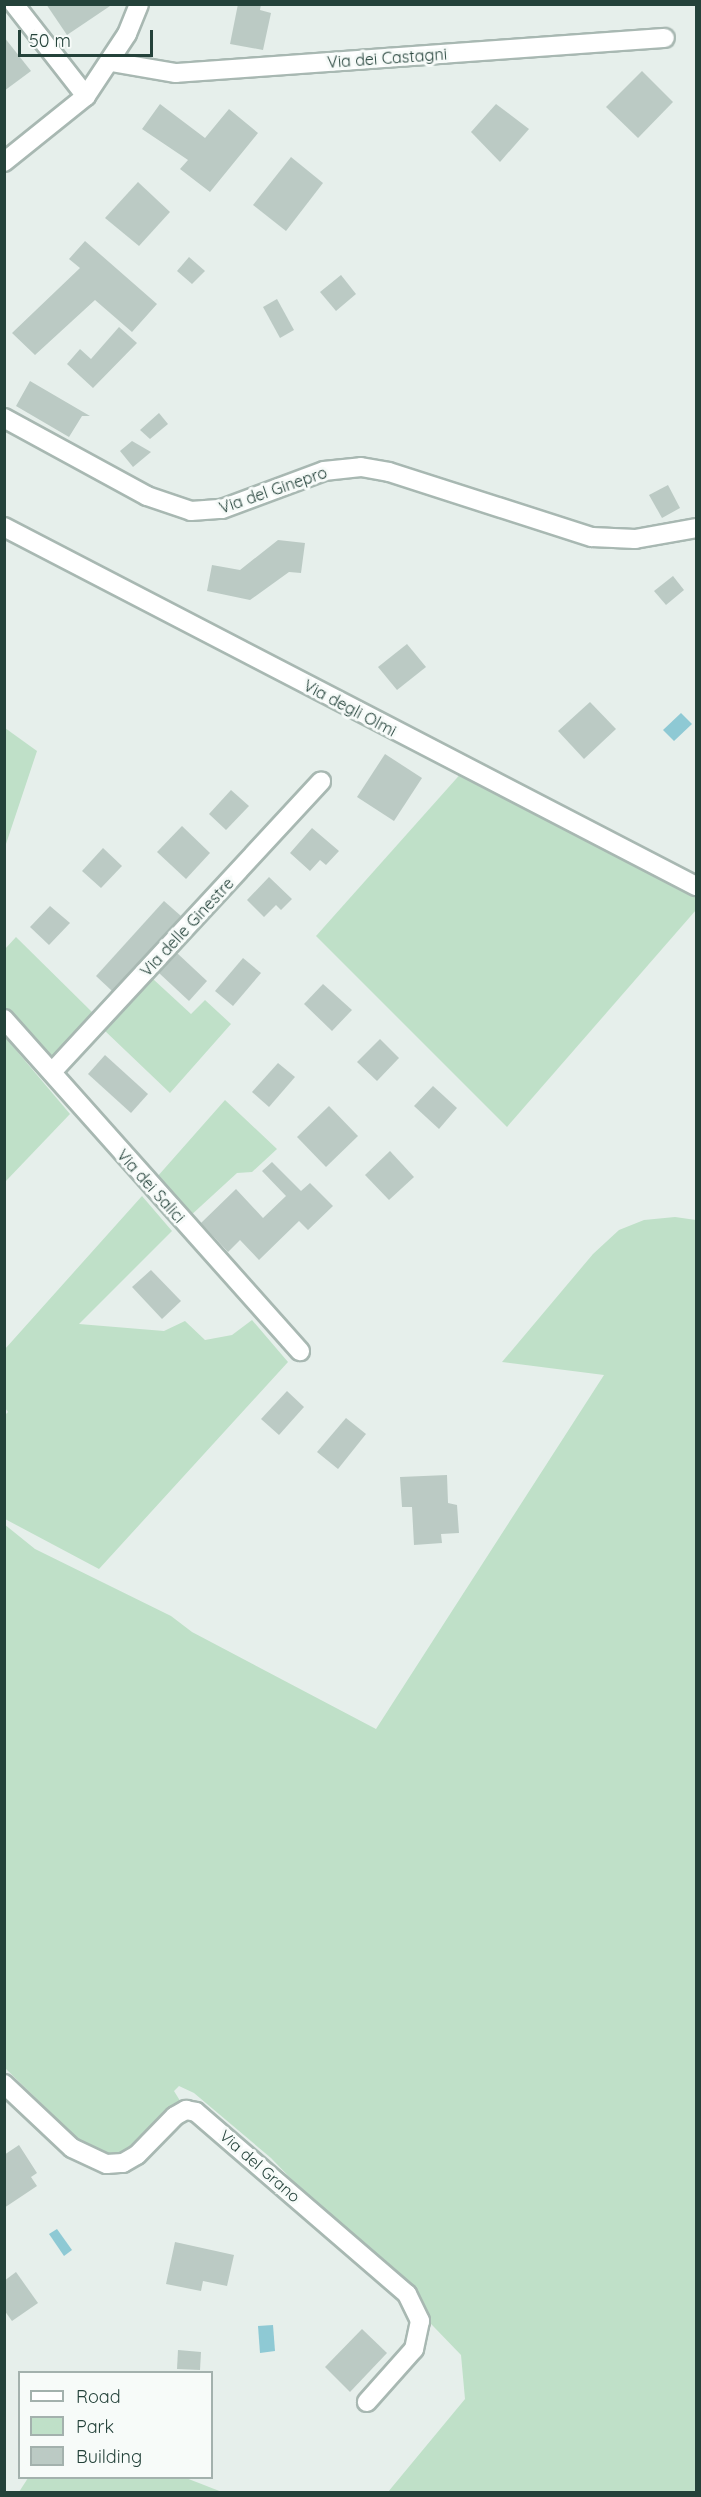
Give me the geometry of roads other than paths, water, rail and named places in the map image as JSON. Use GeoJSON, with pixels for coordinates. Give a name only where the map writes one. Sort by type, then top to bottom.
{"type":"FeatureCollection","features":[{"type":"Feature","properties":{"kind":"street"},"geometry":{"type":"LineString","coordinates":[[14,4],[86,96]]}},
{"type":"Feature","properties":{"kind":"street"},"geometry":{"type":"LineString","coordinates":[[4,162],[86,96],[111,62],[140,4]]}},
{"type":"Feature","properties":{"kind":"street","name":"Via dei Castagni"},"geometry":{"type":"LineString","coordinates":[[111,62],[176,73],[664,38]]}},
{"type":"Feature","properties":{"kind":"street","name":"Via del Ginepro"},"geometry":{"type":"LineString","coordinates":[[4,418],[157,501],[191,512],[222,509],[324,471],[361,467],[389,472],[592,537],[635,539],[696,528]]}},
{"type":"Feature","properties":{"kind":"street","name":"Via degli Olmi"},"geometry":{"type":"LineString","coordinates":[[4,527],[696,886]]}},
{"type":"Feature","properties":{"kind":"street","name":"Via delle Ginestre"},"geometry":{"type":"LineString","coordinates":[[52,1072],[321,781]]}},
{"type":"Feature","properties":{"kind":"street","name":"Via dei Salici"},"geometry":{"type":"LineString","coordinates":[[4,1019],[300,1351]]}},
{"type":"Feature","properties":{"kind":"street","name":"Via del Grano"},"geometry":{"type":"LineString","coordinates":[[4,2084],[72,2148],[107,2164],[123,2163],[137,2156],[175,2116],[186,2110],[195,2112],[399,2286],[416,2307],[418,2337],[407,2358],[367,2402]]}},
{"type":"Feature","properties":{"kind":"water"},"geometry":{"type":"Polygon","coordinates":[[[681,713],[692,724],[674,741],[663,730],[681,713]]]}},
{"type":"Feature","properties":{"kind":"water"},"geometry":{"type":"Polygon","coordinates":[[[57,2229],[72,2250],[64,2256],[49,2234],[57,2229]]]}},
{"type":"Feature","properties":{"kind":"water"},"geometry":{"type":"Polygon","coordinates":[[[273,2325],[275,2351],[260,2353],[258,2326],[273,2325]]]}}]}
